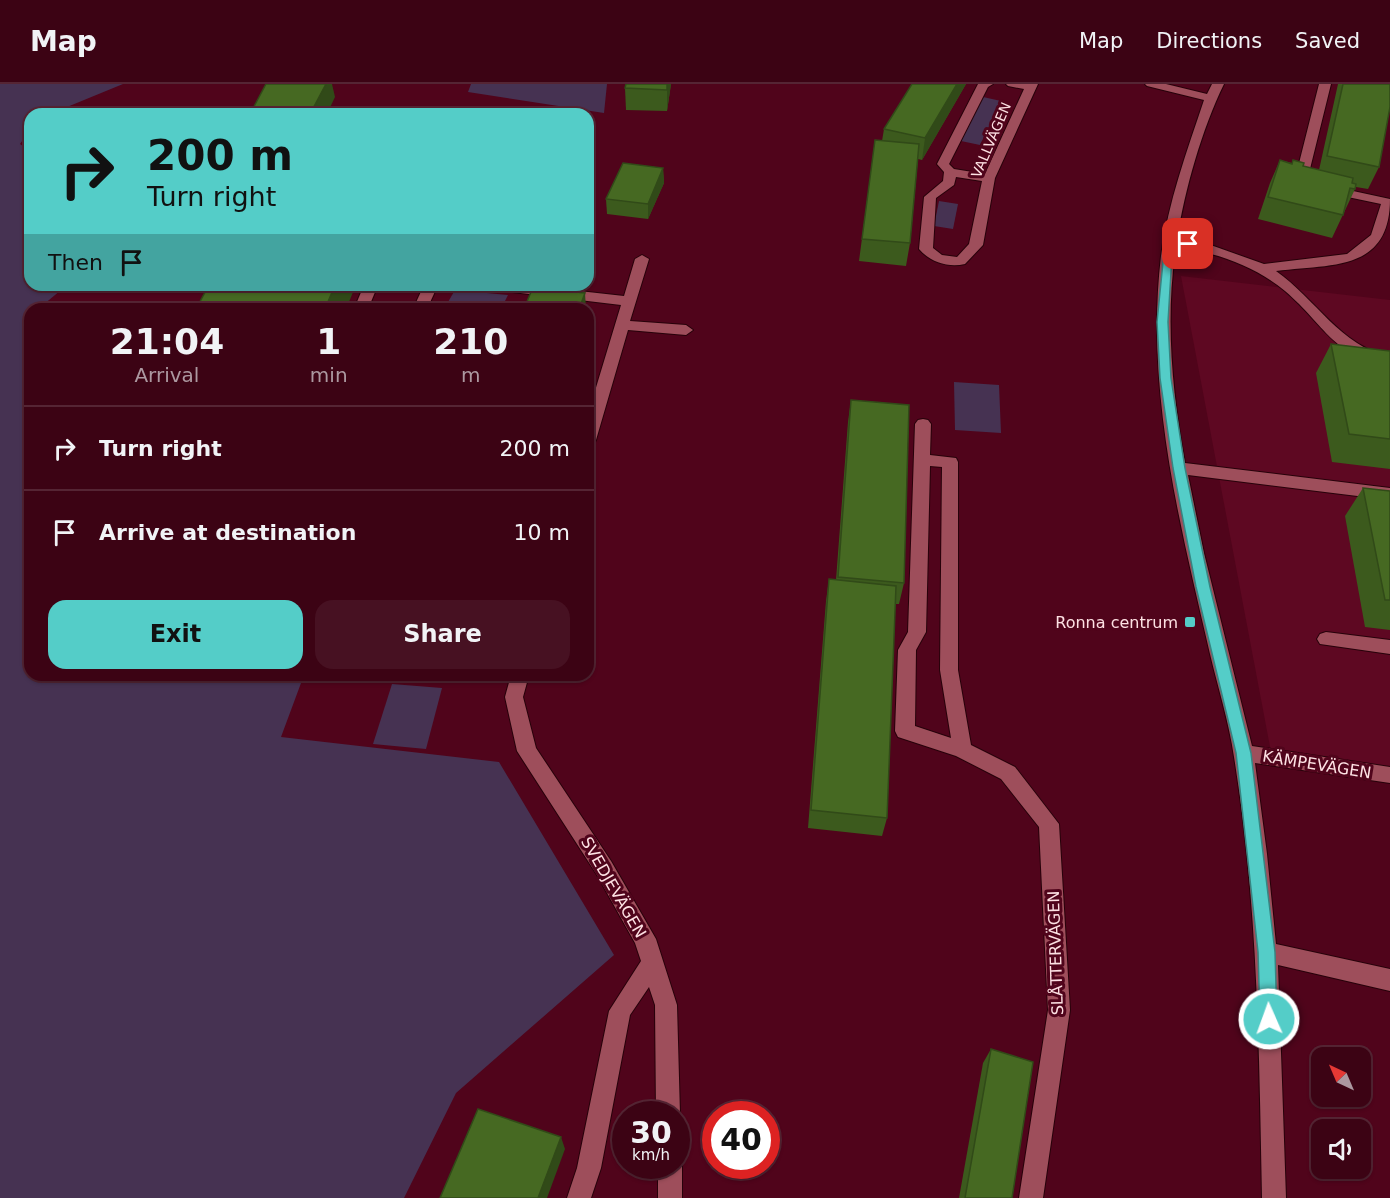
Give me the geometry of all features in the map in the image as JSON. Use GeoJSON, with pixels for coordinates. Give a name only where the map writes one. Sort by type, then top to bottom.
{"type":"FeatureCollection","features":[{"type":"Feature","properties":{"kind":"street"},"geometry":{"type":"LineString","coordinates":[[987,84],[984,85],[943,164],[950,172],[989,178]]}},
{"type":"Feature","properties":{"kind":"street"},"geometry":{"type":"LineString","coordinates":[[1012,84],[1031,85]]}},
{"type":"Feature","properties":{"kind":"street"},"geometry":{"type":"LineString","coordinates":[[1151,84],[1215,91],[1178,204],[1170,242],[1163,322],[1166,378],[1179,468],[1203,587],[1243,753],[1266,952],[1274,1198]]}},
{"type":"Feature","properties":{"kind":"street"},"geometry":{"type":"LineString","coordinates":[[1263,268],[1351,258],[1377,237],[1389,201],[1300,183],[1325,84]]}},
{"type":"Feature","properties":{"kind":"street","name":"VALLVÄGEN"},"geometry":{"type":"LineString","coordinates":[[950,172],[949,182],[930,197],[926,249],[938,259],[960,261],[976,245],[989,178],[1031,85]]}},
{"type":"Feature","properties":{"kind":"street"},"geometry":{"type":"LineString","coordinates":[[1170,242],[1200,246],[1263,268],[1300,297],[1339,341],[1371,359],[1390,362]]}},
{"type":"Feature","properties":{"kind":"street"},"geometry":{"type":"LineString","coordinates":[[594,420],[642,259]]}},
{"type":"Feature","properties":{"kind":"street"},"geometry":{"type":"LineString","coordinates":[[540,291],[629,301]]}},
{"type":"Feature","properties":{"kind":"street"},"geometry":{"type":"LineString","coordinates":[[622,325],[686,330]]}},
{"type":"Feature","properties":{"kind":"street"},"geometry":{"type":"LineString","coordinates":[[923,424],[922,460],[950,462],[951,747]]}},
{"type":"Feature","properties":{"kind":"street","name":"SLÅTTERVÄGEN"},"geometry":{"type":"LineString","coordinates":[[922,460],[917,632],[907,650],[905,731],[951,747],[1008,773],[1049,824],[1059,1010],[1031,1198]]}},
{"type":"Feature","properties":{"kind":"street"},"geometry":{"type":"LineString","coordinates":[[1179,468],[1390,494]]}},
{"type":"Feature","properties":{"kind":"street"},"geometry":{"type":"LineString","coordinates":[[1326,639],[1390,647]]}},
{"type":"Feature","properties":{"kind":"street","name":"SVEDJEVÄGEN"},"geometry":{"type":"LineString","coordinates":[[518,681],[514,697],[526,751],[604,868],[645,939],[666,1005],[669,1101]]}},
{"type":"Feature","properties":{"kind":"street","name":"KÄMPEVÄGEN"},"geometry":{"type":"LineString","coordinates":[[1243,753],[1390,775]]}},
{"type":"Feature","properties":{"kind":"street"},"geometry":{"type":"LineString","coordinates":[[1266,952],[1390,980]]}},
{"type":"Feature","properties":{"kind":"street"},"geometry":{"type":"LineString","coordinates":[[579,1198],[589,1168],[620,1011],[653,963]]}},
{"type":"Feature","properties":{"kind":"street"},"geometry":{"type":"LineString","coordinates":[[670,1179],[670,1198]]}},
{"type":"Feature","properties":{"kind":"shaded area"},"geometry":{"type":"Polygon","coordinates":[[[0,84],[123,84],[65,108],[24,108],[24,138],[20,144],[24,147],[24,291],[60,291],[45,303],[24,303],[24,681],[302,681],[281,737],[499,762],[614,955],[456,1093],[404,1198],[0,1198],[0,84]]]}},
{"type":"Feature","properties":{"kind":"shaded area"},"geometry":{"type":"Polygon","coordinates":[[[471,84],[607,84],[604,113],[594,111],[594,108],[572,108],[468,92],[471,84]]]}},
{"type":"Feature","properties":{"kind":"shaded area"},"geometry":{"type":"Polygon","coordinates":[[[983,97],[1001,101],[980,145],[961,141],[983,97]]]}},
{"type":"Feature","properties":{"kind":"shaded area"},"geometry":{"type":"Polygon","coordinates":[[[939,201],[958,204],[953,229],[934,226],[939,201]]]}},
{"type":"Feature","properties":{"kind":"shaded area"},"geometry":{"type":"Polygon","coordinates":[[[1181,276],[1390,300],[1390,769],[1271,752],[1181,276]]]}},
{"type":"Feature","properties":{"kind":"shaded area"},"geometry":{"type":"Polygon","coordinates":[[[454,291],[508,295],[504,303],[447,303],[454,291]]]}},
{"type":"Feature","properties":{"kind":"shaded area"},"geometry":{"type":"Polygon","coordinates":[[[954,382],[999,385],[1001,433],[955,430],[954,382]]]}},
{"type":"Feature","properties":{"kind":"shaded area"},"geometry":{"type":"Polygon","coordinates":[[[392,684],[442,688],[426,749],[373,744],[392,684]]]}},
{"type":"Feature","properties":{"kind":"building"},"geometry":{"type":"Polygon","coordinates":[[[266,84],[326,84],[313,108],[253,108],[266,84]]]}},
{"type":"Feature","properties":{"kind":"building"},"geometry":{"type":"Polygon","coordinates":[[[626,84],[667,84],[667,90],[625,88],[626,84]]]}},
{"type":"Feature","properties":{"kind":"building"},"geometry":{"type":"Polygon","coordinates":[[[912,84],[957,84],[925,138],[884,129],[912,84]]]}},
{"type":"Feature","properties":{"kind":"building"},"geometry":{"type":"Polygon","coordinates":[[[1343,84],[1390,84],[1390,107],[1379,167],[1327,156],[1343,84]]]}},
{"type":"Feature","properties":{"kind":"building"},"geometry":{"type":"Polygon","coordinates":[[[875,140],[919,144],[910,243],[862,239],[875,140]]]}},
{"type":"Feature","properties":{"kind":"building"},"geometry":{"type":"Polygon","coordinates":[[[1280,160],[1292,164],[1293,160],[1304,163],[1303,166],[1353,178],[1352,183],[1356,184],[1355,189],[1350,188],[1343,215],[1268,197],[1280,160]]]}},
{"type":"Feature","properties":{"kind":"building"},"geometry":{"type":"Polygon","coordinates":[[[623,163],[663,168],[648,204],[606,199],[623,163]]]}},
{"type":"Feature","properties":{"kind":"building"},"geometry":{"type":"Polygon","coordinates":[[[206,291],[332,291],[328,303],[199,303],[206,291]]]}},
{"type":"Feature","properties":{"kind":"building"},"geometry":{"type":"Polygon","coordinates":[[[531,291],[585,293],[581,303],[526,303],[531,291]]]}},
{"type":"Feature","properties":{"kind":"building"},"geometry":{"type":"Polygon","coordinates":[[[1331,344],[1390,351],[1390,439],[1349,434],[1331,344]]]}},
{"type":"Feature","properties":{"kind":"building"},"geometry":{"type":"Polygon","coordinates":[[[851,400],[909,405],[904,583],[838,577],[851,400]]]}},
{"type":"Feature","properties":{"kind":"building"},"geometry":{"type":"Polygon","coordinates":[[[1363,488],[1390,491],[1390,600],[1385,600],[1363,488]]]}},
{"type":"Feature","properties":{"kind":"building"},"geometry":{"type":"Polygon","coordinates":[[[829,579],[896,586],[887,818],[811,810],[829,579]]]}},
{"type":"Feature","properties":{"kind":"building"},"geometry":{"type":"Polygon","coordinates":[[[991,1049],[1033,1062],[1012,1198],[965,1198],[991,1049]]]}},
{"type":"Feature","properties":{"kind":"building"},"geometry":{"type":"Polygon","coordinates":[[[478,1109],[561,1137],[538,1198],[440,1198],[478,1109]]]}},
{"type":"Feature","properties":{"kind":"place","name":"Ronna centrum"},"geometry":{"type":"Point","coordinates":[1190,622]}},
{"type":"Feature","properties":{"kind":"route"},"geometry":{"type":"LineString","coordinates":[[1188,244],[1170,242],[1167,256],[1163,322],[1166,378],[1179,468],[1203,587],[1243,753],[1255,836],[1266,952],[1269,1019]]}}]}
